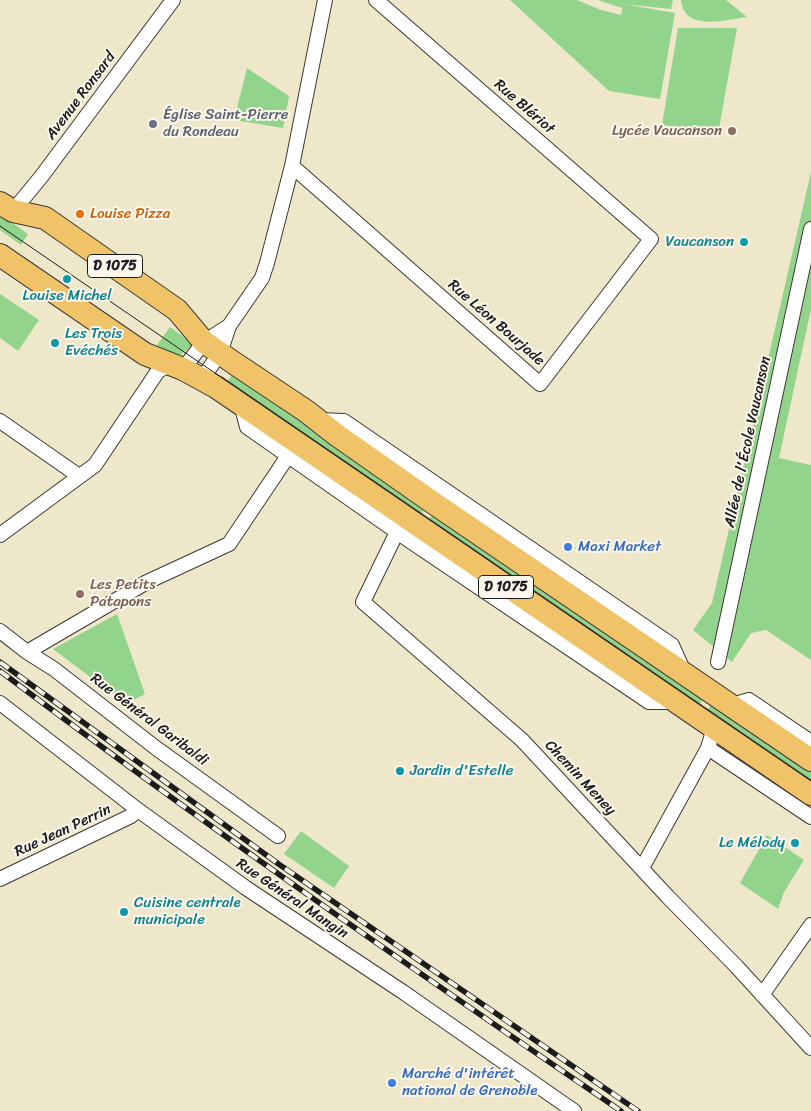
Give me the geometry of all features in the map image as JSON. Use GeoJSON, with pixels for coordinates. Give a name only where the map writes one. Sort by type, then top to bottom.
{"type":"FeatureCollection","features":[{"type":"Feature","properties":{"kind":"main road","name":"D 1075"},"geometry":{"type":"LineString","coordinates":[[6,207],[45,218],[177,310],[212,347],[319,420],[338,436],[435,504],[811,760]]}},
{"type":"Feature","properties":{"kind":"main road","name":"D 1075"},"geometry":{"type":"LineString","coordinates":[[0,255],[145,354],[185,371],[241,404],[419,528],[676,702],[711,738],[811,794]]}},
{"type":"Feature","properties":{"kind":"street","name":"Avenue Ronsard"},"geometry":{"type":"LineString","coordinates":[[6,207],[41,177],[173,0]]}},
{"type":"Feature","properties":{"kind":"street"},"geometry":{"type":"LineString","coordinates":[[0,535],[95,465],[158,371],[185,371],[212,347],[262,278],[292,166],[325,0]]}},
{"type":"Feature","properties":{"kind":"street","name":"Rue Blériot"},"geometry":{"type":"LineString","coordinates":[[376,0],[651,239]]}},
{"type":"Feature","properties":{"kind":"street","name":"Rue Léon Bourjade"},"geometry":{"type":"LineString","coordinates":[[292,166],[540,384],[651,239]]}},
{"type":"Feature","properties":{"kind":"street","name":"Allée de l'École Vaucanson"},"geometry":{"type":"LineString","coordinates":[[718,662],[811,229]]}},
{"type":"Feature","properties":{"kind":"street"},"geometry":{"type":"LineString","coordinates":[[185,371],[212,347]]}},
{"type":"Feature","properties":{"kind":"street"},"geometry":{"type":"LineString","coordinates":[[241,404],[247,427],[397,532],[649,702],[676,702]]}},
{"type":"Feature","properties":{"kind":"street"},"geometry":{"type":"LineString","coordinates":[[0,422],[79,476]]}},
{"type":"Feature","properties":{"kind":"street"},"geometry":{"type":"LineString","coordinates":[[27,652],[147,582],[230,544],[288,456]]}},
{"type":"Feature","properties":{"kind":"street","name":"Chemin Meney"},"geometry":{"type":"LineString","coordinates":[[397,532],[363,602],[522,740],[668,898],[737,967],[811,1048]]}},
{"type":"Feature","properties":{"kind":"street","name":"Rue Général Garibaldi"},"geometry":{"type":"LineString","coordinates":[[0,631],[27,652],[54,669],[156,748],[278,836]]}},
{"type":"Feature","properties":{"kind":"street"},"geometry":{"type":"LineString","coordinates":[[732,705],[750,700],[811,742]]}},
{"type":"Feature","properties":{"kind":"street","name":"Rue Général Mangin"},"geometry":{"type":"LineString","coordinates":[[0,703],[138,810],[246,888],[403,992],[574,1111]]}},
{"type":"Feature","properties":{"kind":"street"},"geometry":{"type":"LineString","coordinates":[[642,868],[711,738],[811,817]]}},
{"type":"Feature","properties":{"kind":"street","name":"Rue Jean Perrin"},"geometry":{"type":"LineString","coordinates":[[0,879],[131,816],[138,810]]}},
{"type":"Feature","properties":{"kind":"street"},"geometry":{"type":"LineString","coordinates":[[762,995],[811,925]]}},
{"type":"Feature","properties":{"kind":"green space"},"geometry":{"type":"Polygon","coordinates":[[[510,0],[577,0],[601,10],[621,15],[623,4],[675,13],[660,99],[609,91],[510,0]]]}},
{"type":"Feature","properties":{"kind":"green space"},"geometry":{"type":"Polygon","coordinates":[[[598,0],[673,0],[671,9],[623,4],[622,8],[598,0]]]}},
{"type":"Feature","properties":{"kind":"green space"},"geometry":{"type":"Polygon","coordinates":[[[681,0],[726,0],[747,17],[707,22],[698,20],[690,17],[684,10],[681,0]]]}},
{"type":"Feature","properties":{"kind":"green space"},"geometry":{"type":"Polygon","coordinates":[[[678,28],[737,28],[718,134],[662,125],[678,28]]]}},
{"type":"Feature","properties":{"kind":"green space"},"geometry":{"type":"Polygon","coordinates":[[[247,68],[289,96],[283,128],[234,120],[247,68]]]}},
{"type":"Feature","properties":{"kind":"green space"},"geometry":{"type":"Polygon","coordinates":[[[811,172],[811,309],[779,458],[811,465],[811,660],[766,630],[751,633],[732,662],[693,630],[712,603],[811,172]]]}},
{"type":"Feature","properties":{"kind":"green space"},"geometry":{"type":"Polygon","coordinates":[[[0,214],[28,234],[21,245],[0,230],[0,214]]]}},
{"type":"Feature","properties":{"kind":"green space"},"geometry":{"type":"Polygon","coordinates":[[[0,294],[39,320],[18,351],[0,338],[0,294]]]}},
{"type":"Feature","properties":{"kind":"green space"},"geometry":{"type":"Polygon","coordinates":[[[170,327],[192,343],[179,356],[172,355],[157,345],[170,327]]]}},
{"type":"Feature","properties":{"kind":"green space"},"geometry":{"type":"Polygon","coordinates":[[[233,374],[427,506],[419,517],[225,384],[233,374]]]}},
{"type":"Feature","properties":{"kind":"green space"},"geometry":{"type":"Polygon","coordinates":[[[435,511],[705,696],[698,707],[427,522],[435,511]]]}},
{"type":"Feature","properties":{"kind":"green space"},"geometry":{"type":"Polygon","coordinates":[[[117,614],[145,694],[126,704],[53,649],[117,614]]]}},
{"type":"Feature","properties":{"kind":"green space"},"geometry":{"type":"Polygon","coordinates":[[[713,702],[811,769],[811,785],[705,713],[713,702]]]}},
{"type":"Feature","properties":{"kind":"green space"},"geometry":{"type":"Polygon","coordinates":[[[301,831],[349,866],[334,888],[284,854],[301,831]]]}},
{"type":"Feature","properties":{"kind":"green space"},"geometry":{"type":"Polygon","coordinates":[[[767,835],[804,860],[784,892],[778,909],[740,883],[767,835]]]}},
{"type":"Feature","properties":{"kind":"tram line"},"geometry":{"type":"LineString","coordinates":[[0,226],[811,781]]}},
{"type":"Feature","properties":{"kind":"railway"},"geometry":{"type":"LineString","coordinates":[[0,662],[280,865],[638,1111]]}},
{"type":"Feature","properties":{"kind":"railway"},"geometry":{"type":"LineString","coordinates":[[0,671],[308,895],[621,1111]]}},
{"type":"Feature","properties":{"kind":"place","name":"Église Saint-Pierre du Rondeau"},"geometry":{"type":"Point","coordinates":[153,124]}},
{"type":"Feature","properties":{"kind":"place","name":"Lycée Vaucanson"},"geometry":{"type":"Point","coordinates":[732,131]}},
{"type":"Feature","properties":{"kind":"place","name":"Louise Pizza"},"geometry":{"type":"Point","coordinates":[80,214]}},
{"type":"Feature","properties":{"kind":"place","name":"Vaucanson"},"geometry":{"type":"Point","coordinates":[744,242]}},
{"type":"Feature","properties":{"kind":"place","name":"Louise Michel"},"geometry":{"type":"Point","coordinates":[67,279]}},
{"type":"Feature","properties":{"kind":"place","name":"Les Trois Evéchés"},"geometry":{"type":"Point","coordinates":[55,343]}},
{"type":"Feature","properties":{"kind":"place","name":"Maxi Market"},"geometry":{"type":"Point","coordinates":[568,547]}},
{"type":"Feature","properties":{"kind":"place","name":"Les Petits Patapons"},"geometry":{"type":"Point","coordinates":[80,594]}},
{"type":"Feature","properties":{"kind":"place","name":"Jardin d'Estelle"},"geometry":{"type":"Point","coordinates":[400,771]}},
{"type":"Feature","properties":{"kind":"place","name":"Le Mélody"},"geometry":{"type":"Point","coordinates":[795,843]}},
{"type":"Feature","properties":{"kind":"place","name":"Cuisine centrale municipale"},"geometry":{"type":"Point","coordinates":[124,912]}},
{"type":"Feature","properties":{"kind":"place","name":"Marché d'intérêt national de Grenoble"},"geometry":{"type":"Point","coordinates":[392,1083]}}]}
